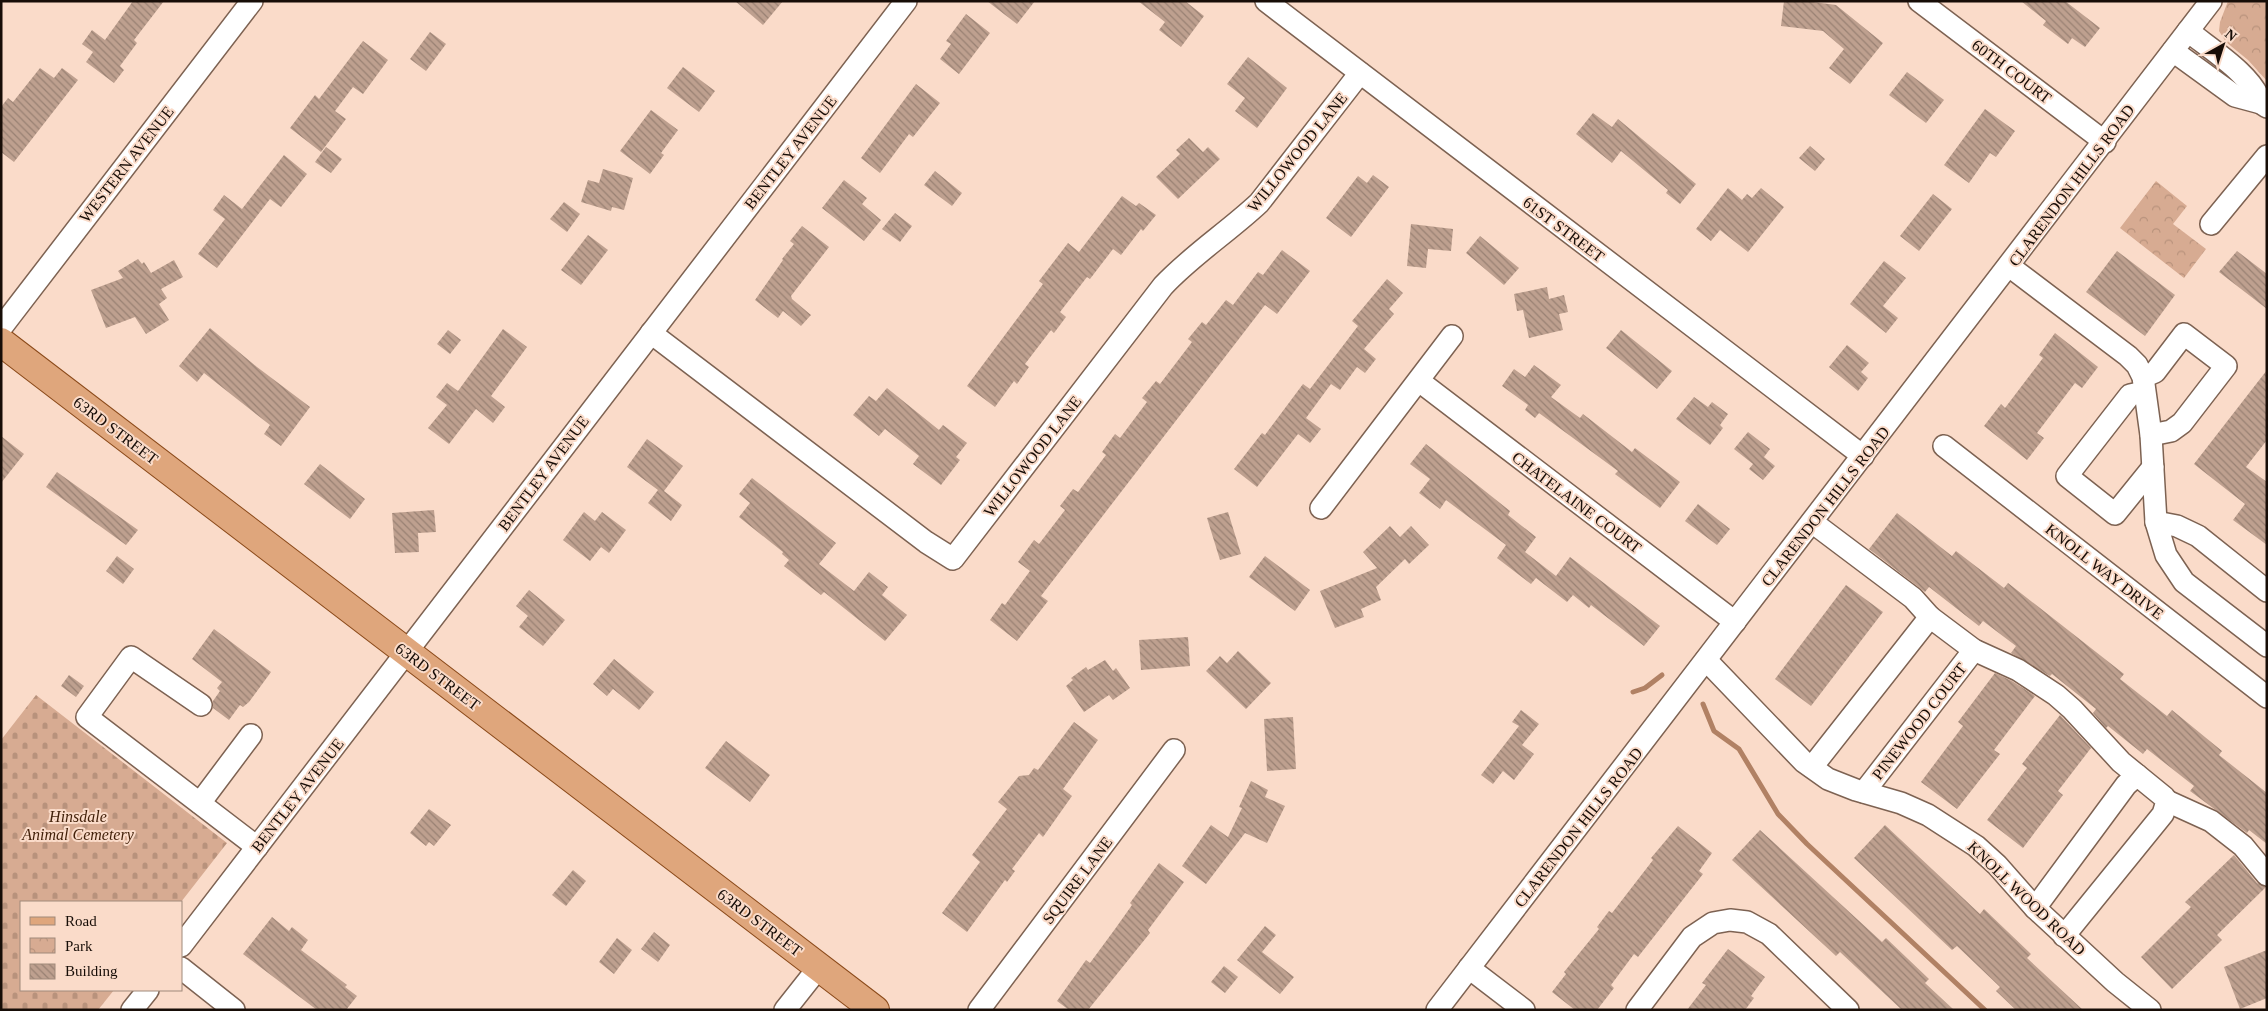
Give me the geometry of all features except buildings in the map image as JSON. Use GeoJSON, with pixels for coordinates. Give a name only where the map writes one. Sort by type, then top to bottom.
{"type":"FeatureCollection","features":[{"type":"Feature","properties":{"kind":"main road","name":"63RD STREET"},"geometry":{"type":"LineString","coordinates":[[1,342],[875,1010]]}},
{"type":"Feature","properties":{"kind":"street","name":"WESTERN AVENUE"},"geometry":{"type":"LineString","coordinates":[[1,328],[252,1]]}},
{"type":"Feature","properties":{"kind":"street","name":"BENTLEY AVENUE"},"geometry":{"type":"LineString","coordinates":[[182,945],[906,1]]}},
{"type":"Feature","properties":{"kind":"street","name":"61ST STREET"},"geometry":{"type":"LineString","coordinates":[[1266,1],[1863,456]]}},
{"type":"Feature","properties":{"kind":"street","name":"60TH COURT"},"geometry":{"type":"LineString","coordinates":[[1919,1],[2105,142]]}},
{"type":"Feature","properties":{"kind":"street","name":"CLARENDON HILLS ROAD"},"geometry":{"type":"LineString","coordinates":[[1437,1010],[2105,142],[2211,1]]}},
{"type":"Feature","properties":{"kind":"street"},"geometry":{"type":"LineString","coordinates":[[2188,31],[2239,72],[2259,94],[2264,105]]}},
{"type":"Feature","properties":{"kind":"street"},"geometry":{"type":"LineString","coordinates":[[2173,51],[2235,96],[2264,105]]}},
{"type":"Feature","properties":{"kind":"street","name":"WILLOWOOD LANE"},"geometry":{"type":"LineString","coordinates":[[651,333],[926,542],[953,559],[1163,286],[1187,262],[1240,221],[1259,203],[1360,73]]}},
{"type":"Feature","properties":{"kind":"street"},"geometry":{"type":"LineString","coordinates":[[2211,224],[2267,156]]}},
{"type":"Feature","properties":{"kind":"street"},"geometry":{"type":"LineString","coordinates":[[2009,266],[2128,356],[2137,365],[2144,385],[2151,435],[2156,522],[2166,556],[2184,582],[2267,646]]}},
{"type":"Feature","properties":{"kind":"street"},"geometry":{"type":"LineString","coordinates":[[2151,435],[2171,431],[2182,423],[2226,366],[2184,334],[2144,385],[2130,395],[2068,476],[2115,514],[2153,467]]}},
{"type":"Feature","properties":{"kind":"street"},"geometry":{"type":"LineString","coordinates":[[1321,508],[1452,336]]}},
{"type":"Feature","properties":{"kind":"street","name":"CHATELAINE COURT"},"geometry":{"type":"LineString","coordinates":[[1419,381],[1736,622]]}},
{"type":"Feature","properties":{"kind":"street","name":"KNOLL WAY DRIVE"},"geometry":{"type":"LineString","coordinates":[[1944,446],[2267,696]]}},
{"type":"Feature","properties":{"kind":"street"},"geometry":{"type":"LineString","coordinates":[[1812,522],[1913,598],[1930,617],[1974,650],[2018,670],[2056,695],[2137,776],[2167,801],[2211,821],[2243,846],[2267,875]]}},
{"type":"Feature","properties":{"kind":"street"},"geometry":{"type":"LineString","coordinates":[[2156,522],[2177,526],[2198,536],[2267,591]]}},
{"type":"Feature","properties":{"kind":"street"},"geometry":{"type":"LineString","coordinates":[[1812,767],[1930,617]]}},
{"type":"Feature","properties":{"kind":"street","name":"PINEWOOD COURT"},"geometry":{"type":"LineString","coordinates":[[1864,792],[1974,650]]}},
{"type":"Feature","properties":{"kind":"street"},"geometry":{"type":"LineString","coordinates":[[201,705],[131,657],[87,717],[257,847]]}},
{"type":"Feature","properties":{"kind":"street","name":"KNOLL WOOD ROAD"},"geometry":{"type":"LineString","coordinates":[[1706,660],[1789,748],[1828,778],[1864,792],[1902,803],[1953,829],[1997,865],[2034,908],[2064,936],[2115,982],[2150,1010]]}},
{"type":"Feature","properties":{"kind":"street"},"geometry":{"type":"LineString","coordinates":[[200,803],[251,735]]}},
{"type":"Feature","properties":{"kind":"street","name":"SQUIRE LANE"},"geometry":{"type":"LineString","coordinates":[[979,1010],[1174,750]]}},
{"type":"Feature","properties":{"kind":"street"},"geometry":{"type":"LineString","coordinates":[[2034,908],[2126,785],[2137,776]]}},
{"type":"Feature","properties":{"kind":"street"},"geometry":{"type":"LineString","coordinates":[[2064,936],[2163,814],[2167,801]]}},
{"type":"Feature","properties":{"kind":"street"},"geometry":{"type":"LineString","coordinates":[[1636,1010],[1692,937],[1713,923],[1739,920],[1755,925],[1769,934],[1848,1010]]}},
{"type":"Feature","properties":{"kind":"street"},"geometry":{"type":"LineString","coordinates":[[785,1010],[819,967]]}},
{"type":"Feature","properties":{"kind":"street"},"geometry":{"type":"LineString","coordinates":[[1469,968],[1524,1010]]}},
{"type":"Feature","properties":{"kind":"street"},"geometry":{"type":"LineString","coordinates":[[182,969],[234,1010]]}},
{"type":"Feature","properties":{"kind":"street"},"geometry":{"type":"LineString","coordinates":[[132,1010],[147,991]]}},
{"type":"Feature","properties":{"kind":"green space"},"geometry":{"type":"Polygon","coordinates":[[[2228,1],[2267,1],[2267,81],[2248,60],[2226,42],[2219,31],[2220,22],[2228,1]]]}},
{"type":"Feature","properties":{"kind":"green space"},"geometry":{"type":"Polygon","coordinates":[[[2156,181],[2187,206],[2173,224],[2206,249],[2184,278],[2120,228],[2156,181]]]}},
{"type":"Feature","properties":{"kind":"green space","name":"Hinsdale Animal Cemetery"},"geometry":{"type":"Polygon","coordinates":[[[36,695],[227,843],[182,901],[20,901],[20,991],[113,991],[98,1010],[1,1010],[1,740],[36,695]]]}},
{"type":"Feature","properties":{"kind":"waterway"},"geometry":{"type":"LineString","coordinates":[[1633,692],[1645,688],[1662,675]]}},
{"type":"Feature","properties":{"kind":"waterway"},"geometry":{"type":"LineString","coordinates":[[1703,704],[1714,731],[1739,749],[1778,814],[1807,844],[1985,1010]]}}]}
